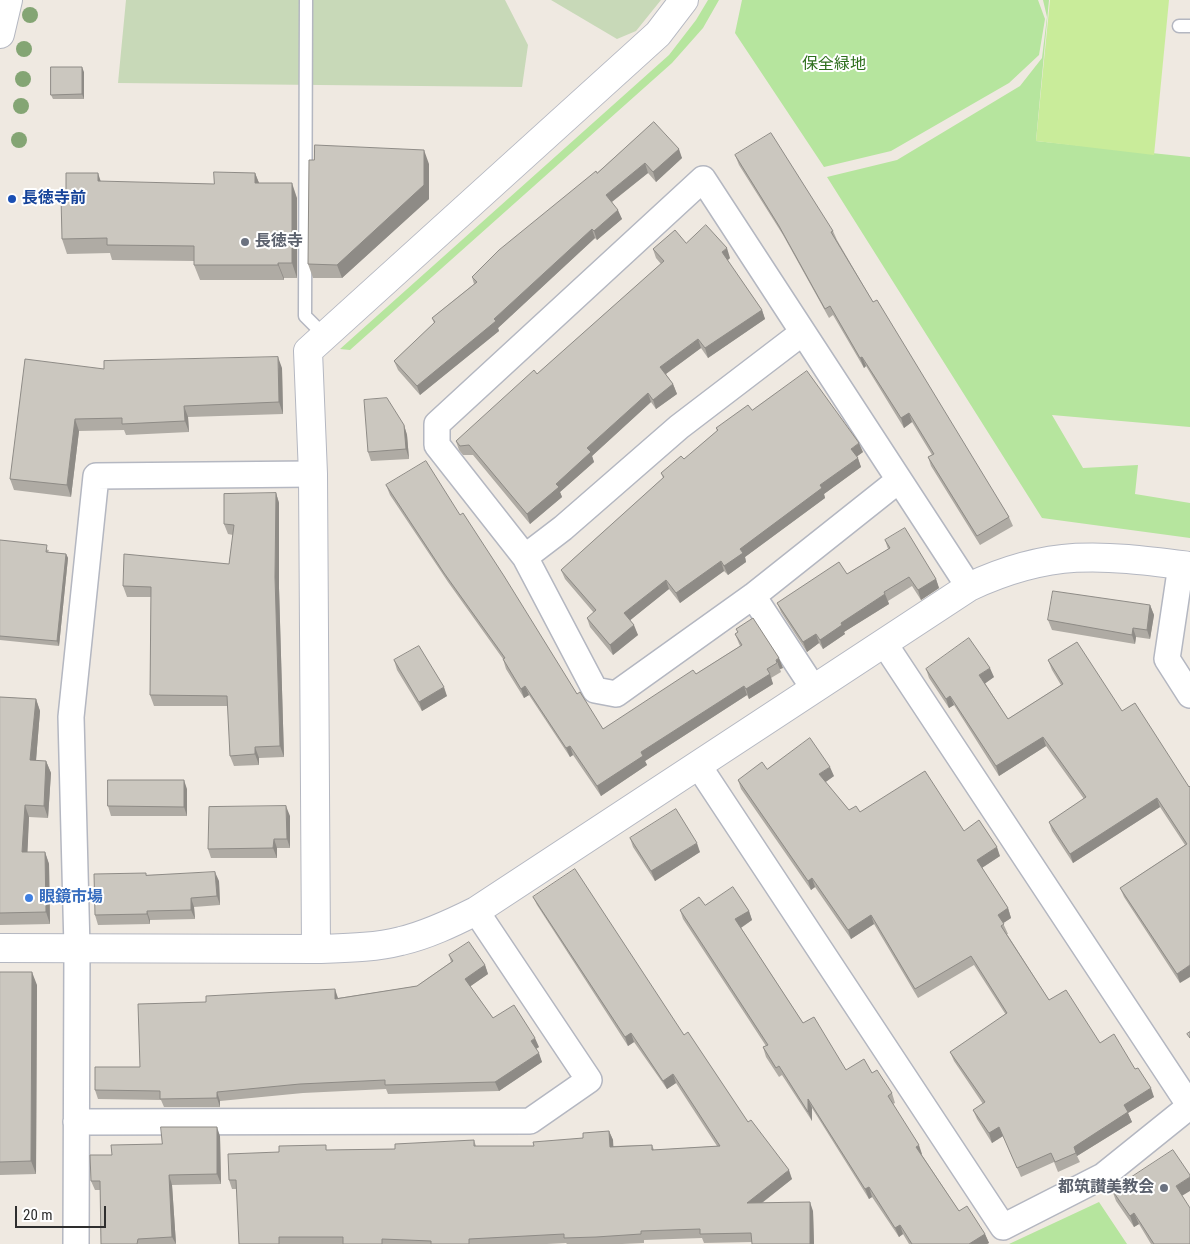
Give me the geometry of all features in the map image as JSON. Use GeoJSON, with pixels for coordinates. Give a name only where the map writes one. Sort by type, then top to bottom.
{"type":"FeatureCollection","features":[{"type":"Feature","properties":{"kind":"street"},"geometry":{"type":"LineString","coordinates":[[0,34],[8,0]]}},
{"type":"Feature","properties":{"kind":"street"},"geometry":{"type":"LineString","coordinates":[[316,949],[313,474],[308,351],[658,34],[684,0]]}},
{"type":"Feature","properties":{"kind":"street"},"geometry":{"type":"LineString","coordinates":[[899,480],[753,596],[616,694],[594,690],[525,557],[437,445],[437,424],[702,179],[802,333],[899,480],[969,587]]}},
{"type":"Feature","properties":{"kind":"street"},"geometry":{"type":"LineString","coordinates":[[525,557],[563,528],[679,427],[802,333]]}},
{"type":"Feature","properties":{"kind":"street"},"geometry":{"type":"LineString","coordinates":[[76,1244],[77,948],[71,717],[96,476],[313,474]]}},
{"type":"Feature","properties":{"kind":"street"},"geometry":{"type":"LineString","coordinates":[[0,948],[316,949],[360,947],[400,942],[440,928],[476,911],[969,587],[1010,569],[1037,562],[1074,556],[1111,557],[1186,565],[1167,659],[1190,695]]}},
{"type":"Feature","properties":{"kind":"street"},"geometry":{"type":"LineString","coordinates":[[753,596],[814,689]]}},
{"type":"Feature","properties":{"kind":"street"},"geometry":{"type":"LineString","coordinates":[[698,765],[1003,1227],[1103,1176],[1190,1106],[884,643]]}},
{"type":"Feature","properties":{"kind":"street"},"geometry":{"type":"LineString","coordinates":[[76,1122],[530,1121],[589,1080],[476,911]]}},
{"type":"Feature","properties":{"kind":"lane"},"geometry":{"type":"LineString","coordinates":[[306,0],[305,316],[325,336]]}},
{"type":"Feature","properties":{"kind":"green space"},"geometry":{"type":"Polygon","coordinates":[[[126,0],[505,0],[528,45],[522,87],[118,83],[126,0]]]}},
{"type":"Feature","properties":{"kind":"green space"},"geometry":{"type":"Polygon","coordinates":[[[551,0],[661,0],[636,31],[617,39],[551,0]]]}},
{"type":"Feature","properties":{"kind":"green space"},"geometry":{"type":"Polygon","coordinates":[[[708,0],[719,0],[703,28],[672,63],[350,350],[340,349],[669,55],[696,20],[708,0]]]}},
{"type":"Feature","properties":{"kind":"green space","name":"保全緑地"},"geometry":{"type":"Polygon","coordinates":[[[742,0],[1038,0],[1045,19],[1039,55],[1009,83],[891,151],[824,167],[735,33],[742,0]]]}},
{"type":"Feature","properties":{"kind":"green space"},"geometry":{"type":"Polygon","coordinates":[[[1043,0],[1049,0],[1036,141],[1190,157],[1190,427],[1052,415],[1083,468],[1138,465],[1135,494],[1190,503],[1190,538],[1042,518],[827,177],[897,160],[1020,86],[1042,58],[1047,17],[1043,0]]]}},
{"type":"Feature","properties":{"kind":"green space"},"geometry":{"type":"Polygon","coordinates":[[[1050,0],[1169,0],[1154,155],[1036,141],[1050,0]]]}},
{"type":"Feature","properties":{"kind":"green space"},"geometry":{"type":"Polygon","coordinates":[[[1099,1202],[1127,1244],[1009,1244],[1099,1202]]]}},
{"type":"Feature","properties":{"kind":"building"},"geometry":{"type":"Polygon","coordinates":[[[51,67],[82,67],[82,94],[51,95],[51,67]]]}},
{"type":"Feature","properties":{"kind":"building"},"geometry":{"type":"Polygon","coordinates":[[[654,122],[679,149],[653,172],[645,163],[606,195],[618,210],[594,231],[592,229],[494,319],[496,321],[417,386],[394,361],[435,322],[432,318],[477,282],[472,277],[499,250],[596,171],[597,173],[654,122]]]}},
{"type":"Feature","properties":{"kind":"building"},"geometry":{"type":"Polygon","coordinates":[[[771,133],[833,231],[831,232],[873,302],[877,300],[1009,517],[977,536],[928,457],[934,454],[909,413],[901,418],[862,357],[860,358],[830,306],[825,309],[779,226],[735,155],[771,133]]]}},
{"type":"Feature","properties":{"kind":"building"},"geometry":{"type":"Polygon","coordinates":[[[315,145],[424,150],[424,185],[337,265],[308,264],[309,160],[314,160],[315,145]]]}},
{"type":"Feature","properties":{"kind":"building"},"geometry":{"type":"Polygon","coordinates":[[[214,172],[255,173],[255,183],[292,183],[292,263],[278,263],[278,265],[194,265],[194,246],[107,245],[107,238],[62,239],[61,197],[66,196],[66,173],[98,173],[98,181],[214,184],[214,172]]]}},
{"type":"Feature","properties":{"kind":"building"},"geometry":{"type":"Polygon","coordinates":[[[706,225],[727,248],[722,252],[762,310],[705,348],[698,339],[660,367],[673,384],[653,400],[648,393],[587,448],[591,452],[556,484],[559,487],[527,514],[469,445],[460,446],[456,441],[534,370],[537,374],[664,261],[653,249],[675,230],[686,243],[706,225]]]}},
{"type":"Feature","properties":{"kind":"building"},"geometry":{"type":"Polygon","coordinates":[[[278,357],[279,402],[184,406],[185,421],[122,424],[122,418],[75,419],[67,485],[10,479],[25,359],[104,369],[104,361],[278,357]]]}},
{"type":"Feature","properties":{"kind":"building"},"geometry":{"type":"Polygon","coordinates":[[[807,371],[859,443],[851,449],[858,458],[820,485],[822,488],[740,549],[743,553],[724,566],[721,561],[676,593],[666,580],[624,613],[634,625],[610,645],[587,618],[596,610],[561,570],[664,477],[661,473],[681,456],[684,459],[718,430],[716,428],[748,405],[752,410],[807,371]]]}},
{"type":"Feature","properties":{"kind":"building"},"geometry":{"type":"Polygon","coordinates":[[[387,398],[404,425],[406,449],[368,452],[364,400],[387,398]]]}},
{"type":"Feature","properties":{"kind":"building"},"geometry":{"type":"Polygon","coordinates":[[[426,461],[460,515],[463,513],[504,576],[577,694],[580,692],[603,729],[693,670],[696,674],[742,645],[735,634],[738,632],[736,629],[753,618],[779,658],[776,660],[777,663],[767,669],[770,674],[746,689],[744,686],[641,752],[643,756],[597,786],[570,746],[566,748],[525,686],[521,689],[503,659],[505,658],[444,573],[386,485],[426,461]]]}},
{"type":"Feature","properties":{"kind":"building"},"geometry":{"type":"Polygon","coordinates":[[[276,493],[275,577],[280,746],[255,747],[255,754],[230,756],[227,696],[150,695],[151,587],[123,586],[124,554],[229,564],[234,525],[224,524],[224,494],[276,493]]]}},
{"type":"Feature","properties":{"kind":"building"},"geometry":{"type":"Polygon","coordinates":[[[905,528],[936,579],[918,590],[909,577],[884,592],[885,594],[841,623],[842,625],[820,640],[816,634],[803,642],[777,603],[839,562],[847,574],[890,548],[885,540],[905,528]]]}},
{"type":"Feature","properties":{"kind":"building"},"geometry":{"type":"Polygon","coordinates":[[[0,540],[47,545],[46,552],[66,554],[57,641],[0,636],[0,540]]]}},
{"type":"Feature","properties":{"kind":"building"},"geometry":{"type":"Polygon","coordinates":[[[1053,591],[1150,605],[1147,630],[1133,628],[1132,635],[1048,620],[1053,591]]]}},
{"type":"Feature","properties":{"kind":"building"},"geometry":{"type":"Polygon","coordinates":[[[969,638],[990,668],[979,675],[1008,719],[1063,684],[1048,660],[1077,642],[1122,711],[1135,703],[1190,786],[1190,965],[1177,974],[1120,888],[1187,844],[1157,798],[1070,854],[1049,822],[1086,797],[1043,737],[996,766],[950,696],[946,699],[926,669],[969,638]]]}},
{"type":"Feature","properties":{"kind":"building"},"geometry":{"type":"Polygon","coordinates":[[[419,646],[444,687],[419,702],[394,660],[419,646]]]}},
{"type":"Feature","properties":{"kind":"building"},"geometry":{"type":"Polygon","coordinates":[[[0,697],[36,699],[30,760],[46,761],[44,806],[25,805],[22,852],[45,852],[46,912],[0,913],[0,697]]]}},
{"type":"Feature","properties":{"kind":"building"},"geometry":{"type":"Polygon","coordinates":[[[810,738],[830,767],[819,774],[849,810],[856,806],[860,812],[925,771],[964,831],[979,820],[997,847],[977,860],[1008,908],[998,915],[1004,924],[1001,926],[1049,1000],[1066,990],[1100,1043],[1114,1034],[1135,1069],[1138,1068],[1151,1088],[1124,1105],[1128,1112],[1074,1147],[1076,1153],[1055,1162],[1051,1153],[1017,1168],[999,1127],[989,1133],[973,1110],[985,1102],[950,1052],[1007,1013],[971,956],[915,989],[871,915],[848,930],[812,878],[808,881],[738,780],[762,762],[767,769],[810,738]]]}},
{"type":"Feature","properties":{"kind":"building"},"geometry":{"type":"Polygon","coordinates":[[[108,780],[184,780],[184,807],[108,806],[108,780]]]}},
{"type":"Feature","properties":{"kind":"building"},"geometry":{"type":"Polygon","coordinates":[[[286,806],[287,839],[274,839],[273,848],[208,849],[209,807],[286,806]]]}},
{"type":"Feature","properties":{"kind":"building"},"geometry":{"type":"Polygon","coordinates":[[[676,809],[697,843],[651,871],[630,838],[676,809]]]}},
{"type":"Feature","properties":{"kind":"building"},"geometry":{"type":"Polygon","coordinates":[[[575,869],[684,1035],[688,1032],[748,1122],[751,1120],[789,1170],[747,1203],[810,1202],[810,1244],[752,1244],[751,1233],[700,1234],[700,1229],[641,1231],[641,1234],[596,1237],[564,1238],[564,1234],[469,1239],[469,1244],[431,1244],[431,1241],[382,1239],[382,1244],[343,1244],[343,1237],[279,1237],[279,1244],[239,1244],[236,1180],[229,1180],[228,1154],[279,1152],[279,1146],[326,1145],[326,1150],[395,1149],[395,1144],[474,1140],[474,1146],[534,1146],[533,1142],[583,1138],[583,1133],[609,1131],[610,1147],[652,1145],[652,1150],[720,1146],[673,1074],[663,1081],[631,1033],[625,1037],[533,897],[575,869]]]}},
{"type":"Feature","properties":{"kind":"building"},"geometry":{"type":"Polygon","coordinates":[[[215,872],[217,896],[191,898],[191,910],[147,911],[147,914],[95,915],[94,874],[146,873],[146,875],[215,872]]]}},
{"type":"Feature","properties":{"kind":"building"},"geometry":{"type":"Polygon","coordinates":[[[733,887],[749,911],[735,919],[803,1023],[814,1017],[846,1070],[864,1059],[872,1073],[877,1070],[892,1093],[888,1096],[919,1145],[916,1147],[959,1211],[967,1206],[985,1234],[969,1244],[912,1244],[900,1225],[895,1228],[869,1187],[865,1189],[808,1099],[808,1112],[779,1066],[776,1068],[763,1047],[768,1045],[680,910],[699,897],[705,905],[733,887]]]}},
{"type":"Feature","properties":{"kind":"building"},"geometry":{"type":"Polygon","coordinates":[[[469,942],[485,965],[465,979],[493,1018],[514,1005],[535,1038],[531,1041],[539,1053],[495,1082],[385,1085],[385,1080],[300,1084],[217,1092],[217,1098],[160,1099],[160,1091],[95,1090],[95,1067],[140,1067],[138,1004],[206,1002],[206,996],[335,989],[335,999],[417,986],[453,961],[449,955],[469,942]]]}},
{"type":"Feature","properties":{"kind":"building"},"geometry":{"type":"Polygon","coordinates":[[[0,972],[32,972],[31,1161],[0,1162],[0,972]]]}},
{"type":"Feature","properties":{"kind":"building"},"geometry":{"type":"Polygon","coordinates":[[[161,1127],[217,1127],[217,1174],[169,1175],[172,1237],[138,1239],[137,1244],[101,1244],[100,1181],[91,1181],[90,1155],[112,1155],[111,1145],[162,1144],[161,1127]]]}},
{"type":"Feature","properties":{"kind":"building"},"geometry":{"type":"Polygon","coordinates":[[[1173,1150],[1190,1175],[1190,1177],[1176,1186],[1190,1208],[1190,1244],[1154,1244],[1134,1213],[1130,1216],[1112,1190],[1173,1150]]]}},
{"type":"Feature","properties":{"kind":"place","name":"長徳寺前"},"geometry":{"type":"Point","coordinates":[12,199]}},
{"type":"Feature","properties":{"kind":"place","name":"長徳寺"},"geometry":{"type":"Point","coordinates":[245,242]}},
{"type":"Feature","properties":{"kind":"place","name":"眼鏡市場"},"geometry":{"type":"Point","coordinates":[29,898]}},
{"type":"Feature","properties":{"kind":"place","name":"都筑讃美教会"},"geometry":{"type":"Point","coordinates":[1164,1188]}}]}
